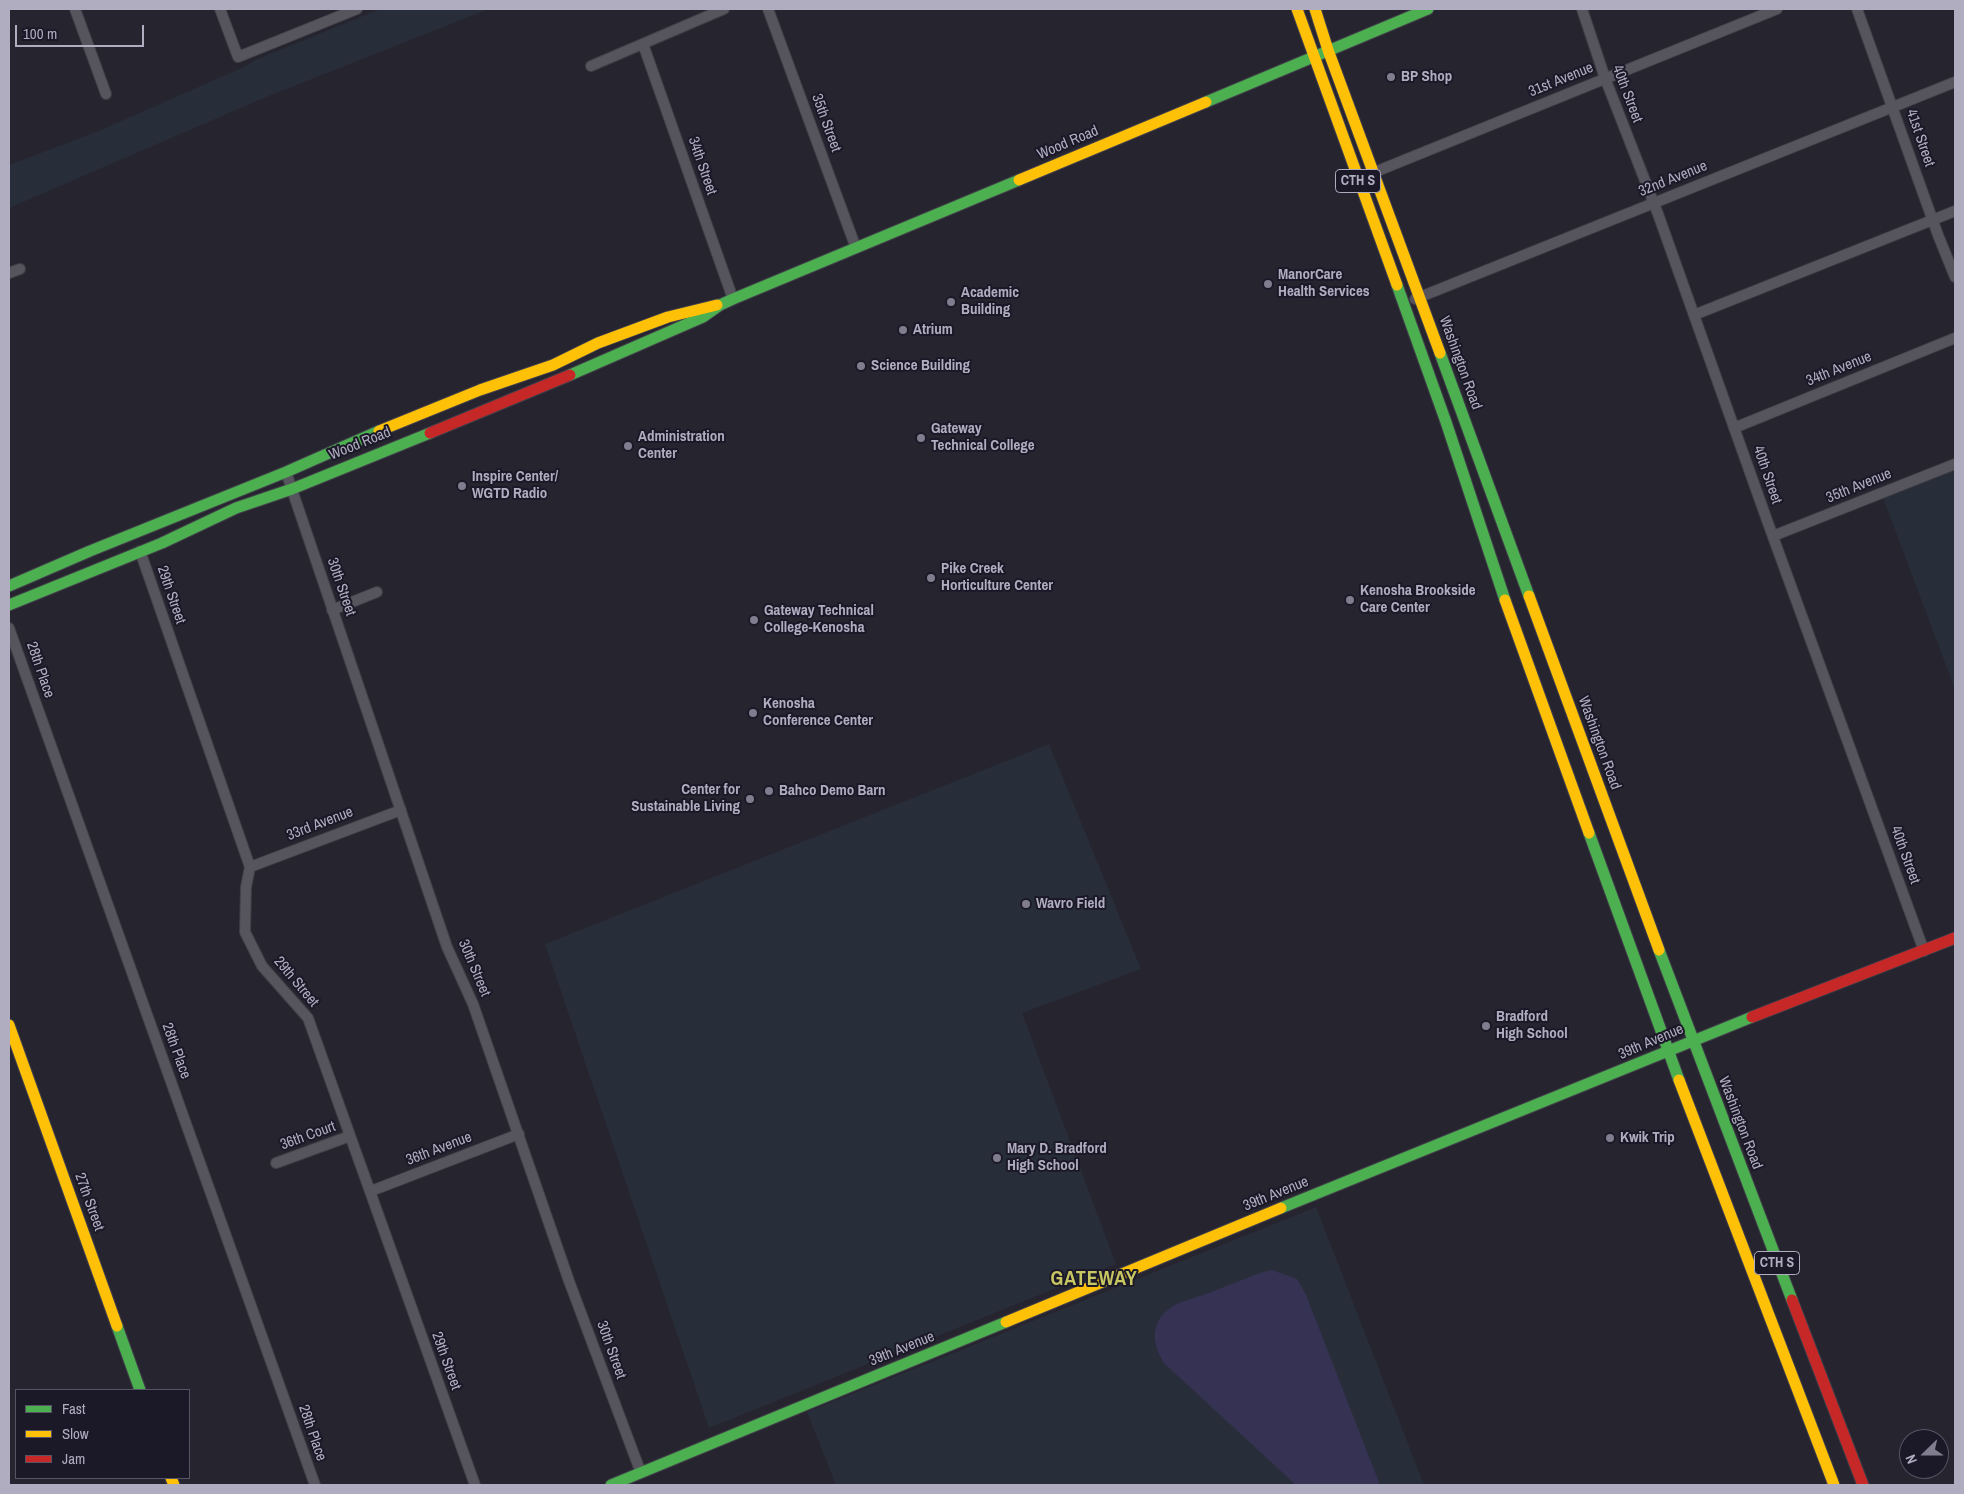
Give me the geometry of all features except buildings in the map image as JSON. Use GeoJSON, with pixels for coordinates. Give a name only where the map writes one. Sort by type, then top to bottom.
{"type":"FeatureCollection","features":[{"type":"Feature","properties":{"kind":"street"},"geometry":{"type":"LineString","coordinates":[[75,9],[106,94]]}},
{"type":"Feature","properties":{"kind":"street"},"geometry":{"type":"LineString","coordinates":[[220,9],[238,57],[357,9]]}},
{"type":"Feature","properties":{"kind":"street"},"geometry":{"type":"LineString","coordinates":[[590,66],[724,9]]}},
{"type":"Feature","properties":{"kind":"street","name":"35th Street"},"geometry":{"type":"LineString","coordinates":[[768,9],[856,248]]}},
{"type":"Feature","properties":{"kind":"street","name":"CTH S"},"geometry":{"type":"LineString","coordinates":[[1297,9],[1404,306]]}},
{"type":"Feature","properties":{"kind":"street","name":"Washington Road"},"geometry":{"type":"LineString","coordinates":[[1314,9],[1693,1041],[1863,1485]]}},
{"type":"Feature","properties":{"kind":"street","name":"Wood Road"},"geometry":{"type":"LineString","coordinates":[[9,605],[140,551],[236,508],[292,489],[621,353],[703,317],[720,305],[733,299],[1428,9]]}},
{"type":"Feature","properties":{"kind":"street","name":"40th Street"},"geometry":{"type":"LineString","coordinates":[[1582,9],[1605,78],[1654,203],[1924,951]]}},
{"type":"Feature","properties":{"kind":"street","name":"31st Avenue"},"geometry":{"type":"LineString","coordinates":[[1357,179],[1777,9]]}},
{"type":"Feature","properties":{"kind":"street","name":"41st Street"},"geometry":{"type":"LineString","coordinates":[[1857,9],[1955,277]]}},
{"type":"Feature","properties":{"kind":"street","name":"34th Street"},"geometry":{"type":"LineString","coordinates":[[643,44],[733,299]]}},
{"type":"Feature","properties":{"kind":"street","name":"32nd Avenue"},"geometry":{"type":"LineString","coordinates":[[1404,306],[1419,297],[1955,82]]}},
{"type":"Feature","properties":{"kind":"street"},"geometry":{"type":"LineString","coordinates":[[1694,315],[1955,211]]}},
{"type":"Feature","properties":{"kind":"street"},"geometry":{"type":"LineString","coordinates":[[9,273],[20,269]]}},
{"type":"Feature","properties":{"kind":"street","name":"Wood Road"},"geometry":{"type":"LineString","coordinates":[[9,586],[98,547],[286,472],[369,435],[480,390],[553,365],[607,340],[677,314],[720,305]]}},
{"type":"Feature","properties":{"kind":"street"},"geometry":{"type":"LineString","coordinates":[[1404,306],[1508,606],[1619,889],[1668,1051]]}},
{"type":"Feature","properties":{"kind":"street","name":"34th Avenue"},"geometry":{"type":"LineString","coordinates":[[1734,428],[1955,338]]}},
{"type":"Feature","properties":{"kind":"street"},"geometry":{"type":"LineString","coordinates":[[1424,362],[1441,355]]}},
{"type":"Feature","properties":{"kind":"street","name":"35th Avenue"},"geometry":{"type":"LineString","coordinates":[[1773,536],[1955,464]]}},
{"type":"Feature","properties":{"kind":"street","name":"30th Street"},"geometry":{"type":"LineString","coordinates":[[286,472],[447,947],[473,1004],[569,1280],[641,1473]]}},
{"type":"Feature","properties":{"kind":"street","name":"29th Street"},"geometry":{"type":"LineString","coordinates":[[140,551],[250,867],[246,887],[245,932],[262,966],[308,1018],[475,1485]]}},
{"type":"Feature","properties":{"kind":"street"},"geometry":{"type":"LineString","coordinates":[[332,610],[377,592]]}},
{"type":"Feature","properties":{"kind":"street","name":"28th Place"},"geometry":{"type":"LineString","coordinates":[[9,628],[315,1485]]}},
{"type":"Feature","properties":{"kind":"street","name":"33rd Avenue"},"geometry":{"type":"LineString","coordinates":[[250,867],[401,810]]}},
{"type":"Feature","properties":{"kind":"street"},"geometry":{"type":"LineString","coordinates":[[1619,889],[1644,932],[1659,948]]}},
{"type":"Feature","properties":{"kind":"street","name":"39th Avenue"},"geometry":{"type":"LineString","coordinates":[[611,1485],[1361,1175],[1783,1004],[1955,938]]}},
{"type":"Feature","properties":{"kind":"street","name":"27th Street"},"geometry":{"type":"LineString","coordinates":[[9,1025],[140,1389]]}},
{"type":"Feature","properties":{"kind":"street","name":"CTH S"},"geometry":{"type":"LineString","coordinates":[[1668,1051],[1834,1485]]}},
{"type":"Feature","properties":{"kind":"street","name":"36th Avenue"},"geometry":{"type":"LineString","coordinates":[[370,1191],[519,1134]]}},
{"type":"Feature","properties":{"kind":"street","name":"36th Court"},"geometry":{"type":"LineString","coordinates":[[276,1163],[350,1136]]}},
{"type":"Feature","properties":{"kind":"shaded area"},"geometry":{"type":"Polygon","coordinates":[[[380,9],[489,9],[266,97],[9,208],[9,165],[101,130],[246,66],[253,61],[380,9]]]}},
{"type":"Feature","properties":{"kind":"shaded area"},"geometry":{"type":"Polygon","coordinates":[[[1955,469],[1955,689],[1883,498],[1955,469]]]}},
{"type":"Feature","properties":{"kind":"shaded area"},"geometry":{"type":"Polygon","coordinates":[[[1049,744],[1141,969],[1022,1013],[1116,1264],[709,1428],[545,944],[1049,744]]]}},
{"type":"Feature","properties":{"kind":"shaded area"},"geometry":{"type":"Polygon","coordinates":[[[1316,1207],[1424,1485],[836,1485],[807,1412],[1316,1207]]]}},
{"type":"Feature","properties":{"kind":"shaded area"},"geometry":{"type":"Polygon","coordinates":[[[1272,1270],[1297,1279],[1306,1295],[1380,1485],[1296,1485],[1164,1363],[1157,1347],[1155,1332],[1160,1318],[1165,1312],[1180,1303],[1272,1270]]]}},
{"type":"Feature","properties":{"kind":"traffic: fast"},"geometry":{"type":"LineString","coordinates":[[1206,102],[1428,9]]}},
{"type":"Feature","properties":{"kind":"traffic: fast"},"geometry":{"type":"LineString","coordinates":[[570,375],[703,317],[720,305],[733,299],[1019,180]]}},
{"type":"Feature","properties":{"kind":"traffic: fast"},"geometry":{"type":"LineString","coordinates":[[1397,285],[1446,422],[1505,600]]}},
{"type":"Feature","properties":{"kind":"traffic: fast"},"geometry":{"type":"LineString","coordinates":[[1440,353],[1529,596]]}},
{"type":"Feature","properties":{"kind":"traffic: fast"},"geometry":{"type":"LineString","coordinates":[[9,586],[90,551],[286,472],[379,431]]}},
{"type":"Feature","properties":{"kind":"traffic: fast"},"geometry":{"type":"LineString","coordinates":[[9,605],[162,543],[236,508],[292,489],[430,433]]}},
{"type":"Feature","properties":{"kind":"traffic: fast"},"geometry":{"type":"LineString","coordinates":[[1589,833],[1679,1080]]}},
{"type":"Feature","properties":{"kind":"traffic: fast"},"geometry":{"type":"LineString","coordinates":[[1659,950],[1792,1300]]}},
{"type":"Feature","properties":{"kind":"traffic: fast"},"geometry":{"type":"LineString","coordinates":[[1281,1208],[1752,1017]]}},
{"type":"Feature","properties":{"kind":"traffic: fast"},"geometry":{"type":"LineString","coordinates":[[611,1485],[1006,1322]]}},
{"type":"Feature","properties":{"kind":"traffic: fast"},"geometry":{"type":"LineString","coordinates":[[117,1326],[140,1389]]}},
{"type":"Feature","properties":{"kind":"traffic: slow"},"geometry":{"type":"LineString","coordinates":[[1297,9],[1397,285]]}},
{"type":"Feature","properties":{"kind":"traffic: slow"},"geometry":{"type":"LineString","coordinates":[[1315,9],[1328,50],[1440,353]]}},
{"type":"Feature","properties":{"kind":"traffic: slow"},"geometry":{"type":"LineString","coordinates":[[1019,180],[1206,102]]}},
{"type":"Feature","properties":{"kind":"traffic: slow"},"geometry":{"type":"LineString","coordinates":[[379,431],[480,390],[553,365],[598,343],[668,317],[717,305]]}},
{"type":"Feature","properties":{"kind":"traffic: slow"},"geometry":{"type":"LineString","coordinates":[[1529,596],[1659,950]]}},
{"type":"Feature","properties":{"kind":"traffic: slow"},"geometry":{"type":"LineString","coordinates":[[1505,600],[1589,833]]}},
{"type":"Feature","properties":{"kind":"traffic: slow"},"geometry":{"type":"LineString","coordinates":[[9,1025],[117,1326]]}},
{"type":"Feature","properties":{"kind":"traffic: slow"},"geometry":{"type":"LineString","coordinates":[[1679,1080],[1834,1485]]}},
{"type":"Feature","properties":{"kind":"traffic: slow"},"geometry":{"type":"LineString","coordinates":[[1006,1322],[1281,1208]]}},
{"type":"Feature","properties":{"kind":"traffic: slow"},"geometry":{"type":"LineString","coordinates":[[171,1479],[174,1485]]}},
{"type":"Feature","properties":{"kind":"traffic: jam"},"geometry":{"type":"LineString","coordinates":[[430,433],[570,375]]}},
{"type":"Feature","properties":{"kind":"traffic: jam"},"geometry":{"type":"LineString","coordinates":[[1752,1017],[1955,938]]}},
{"type":"Feature","properties":{"kind":"traffic: jam"},"geometry":{"type":"LineString","coordinates":[[1792,1300],[1863,1485]]}},
{"type":"Feature","properties":{"kind":"place","name":"BP Shop"},"geometry":{"type":"Point","coordinates":[1391,77]}},
{"type":"Feature","properties":{"kind":"place","name":"ManorCare Health Services"},"geometry":{"type":"Point","coordinates":[1268,284]}},
{"type":"Feature","properties":{"kind":"place","name":"Academic Building"},"geometry":{"type":"Point","coordinates":[951,302]}},
{"type":"Feature","properties":{"kind":"place","name":"Atrium"},"geometry":{"type":"Point","coordinates":[903,330]}},
{"type":"Feature","properties":{"kind":"place","name":"Science Building"},"geometry":{"type":"Point","coordinates":[861,366]}},
{"type":"Feature","properties":{"kind":"place","name":"Gateway Technical College"},"geometry":{"type":"Point","coordinates":[921,438]}},
{"type":"Feature","properties":{"kind":"place","name":"Administration Center"},"geometry":{"type":"Point","coordinates":[628,446]}},
{"type":"Feature","properties":{"kind":"place","name":"Inspire Center/ WGTD Radio"},"geometry":{"type":"Point","coordinates":[462,486]}},
{"type":"Feature","properties":{"kind":"place","name":"Pike Creek Horticulture Center"},"geometry":{"type":"Point","coordinates":[931,578]}},
{"type":"Feature","properties":{"kind":"place","name":"Kenosha Brookside Care Center"},"geometry":{"type":"Point","coordinates":[1350,600]}},
{"type":"Feature","properties":{"kind":"place","name":"Gateway Technical College-Kenosha"},"geometry":{"type":"Point","coordinates":[754,620]}},
{"type":"Feature","properties":{"kind":"place","name":"Kenosha Conference Center"},"geometry":{"type":"Point","coordinates":[753,713]}},
{"type":"Feature","properties":{"kind":"place","name":"Bahco Demo Barn"},"geometry":{"type":"Point","coordinates":[769,791]}},
{"type":"Feature","properties":{"kind":"place","name":"Center for Sustainable Living"},"geometry":{"type":"Point","coordinates":[750,799]}},
{"type":"Feature","properties":{"kind":"place","name":"Wavro Field"},"geometry":{"type":"Point","coordinates":[1026,904]}},
{"type":"Feature","properties":{"kind":"place","name":"Bradford High School"},"geometry":{"type":"Point","coordinates":[1486,1026]}},
{"type":"Feature","properties":{"kind":"place","name":"Kwik Trip"},"geometry":{"type":"Point","coordinates":[1610,1138]}},
{"type":"Feature","properties":{"kind":"place","name":"Mary D. Bradford High School"},"geometry":{"type":"Point","coordinates":[997,1158]}},
{"type":"Feature","properties":{"kind":"district","name":"GATEWAY"},"geometry":{"type":"Point","coordinates":[1094,1280]}}]}
